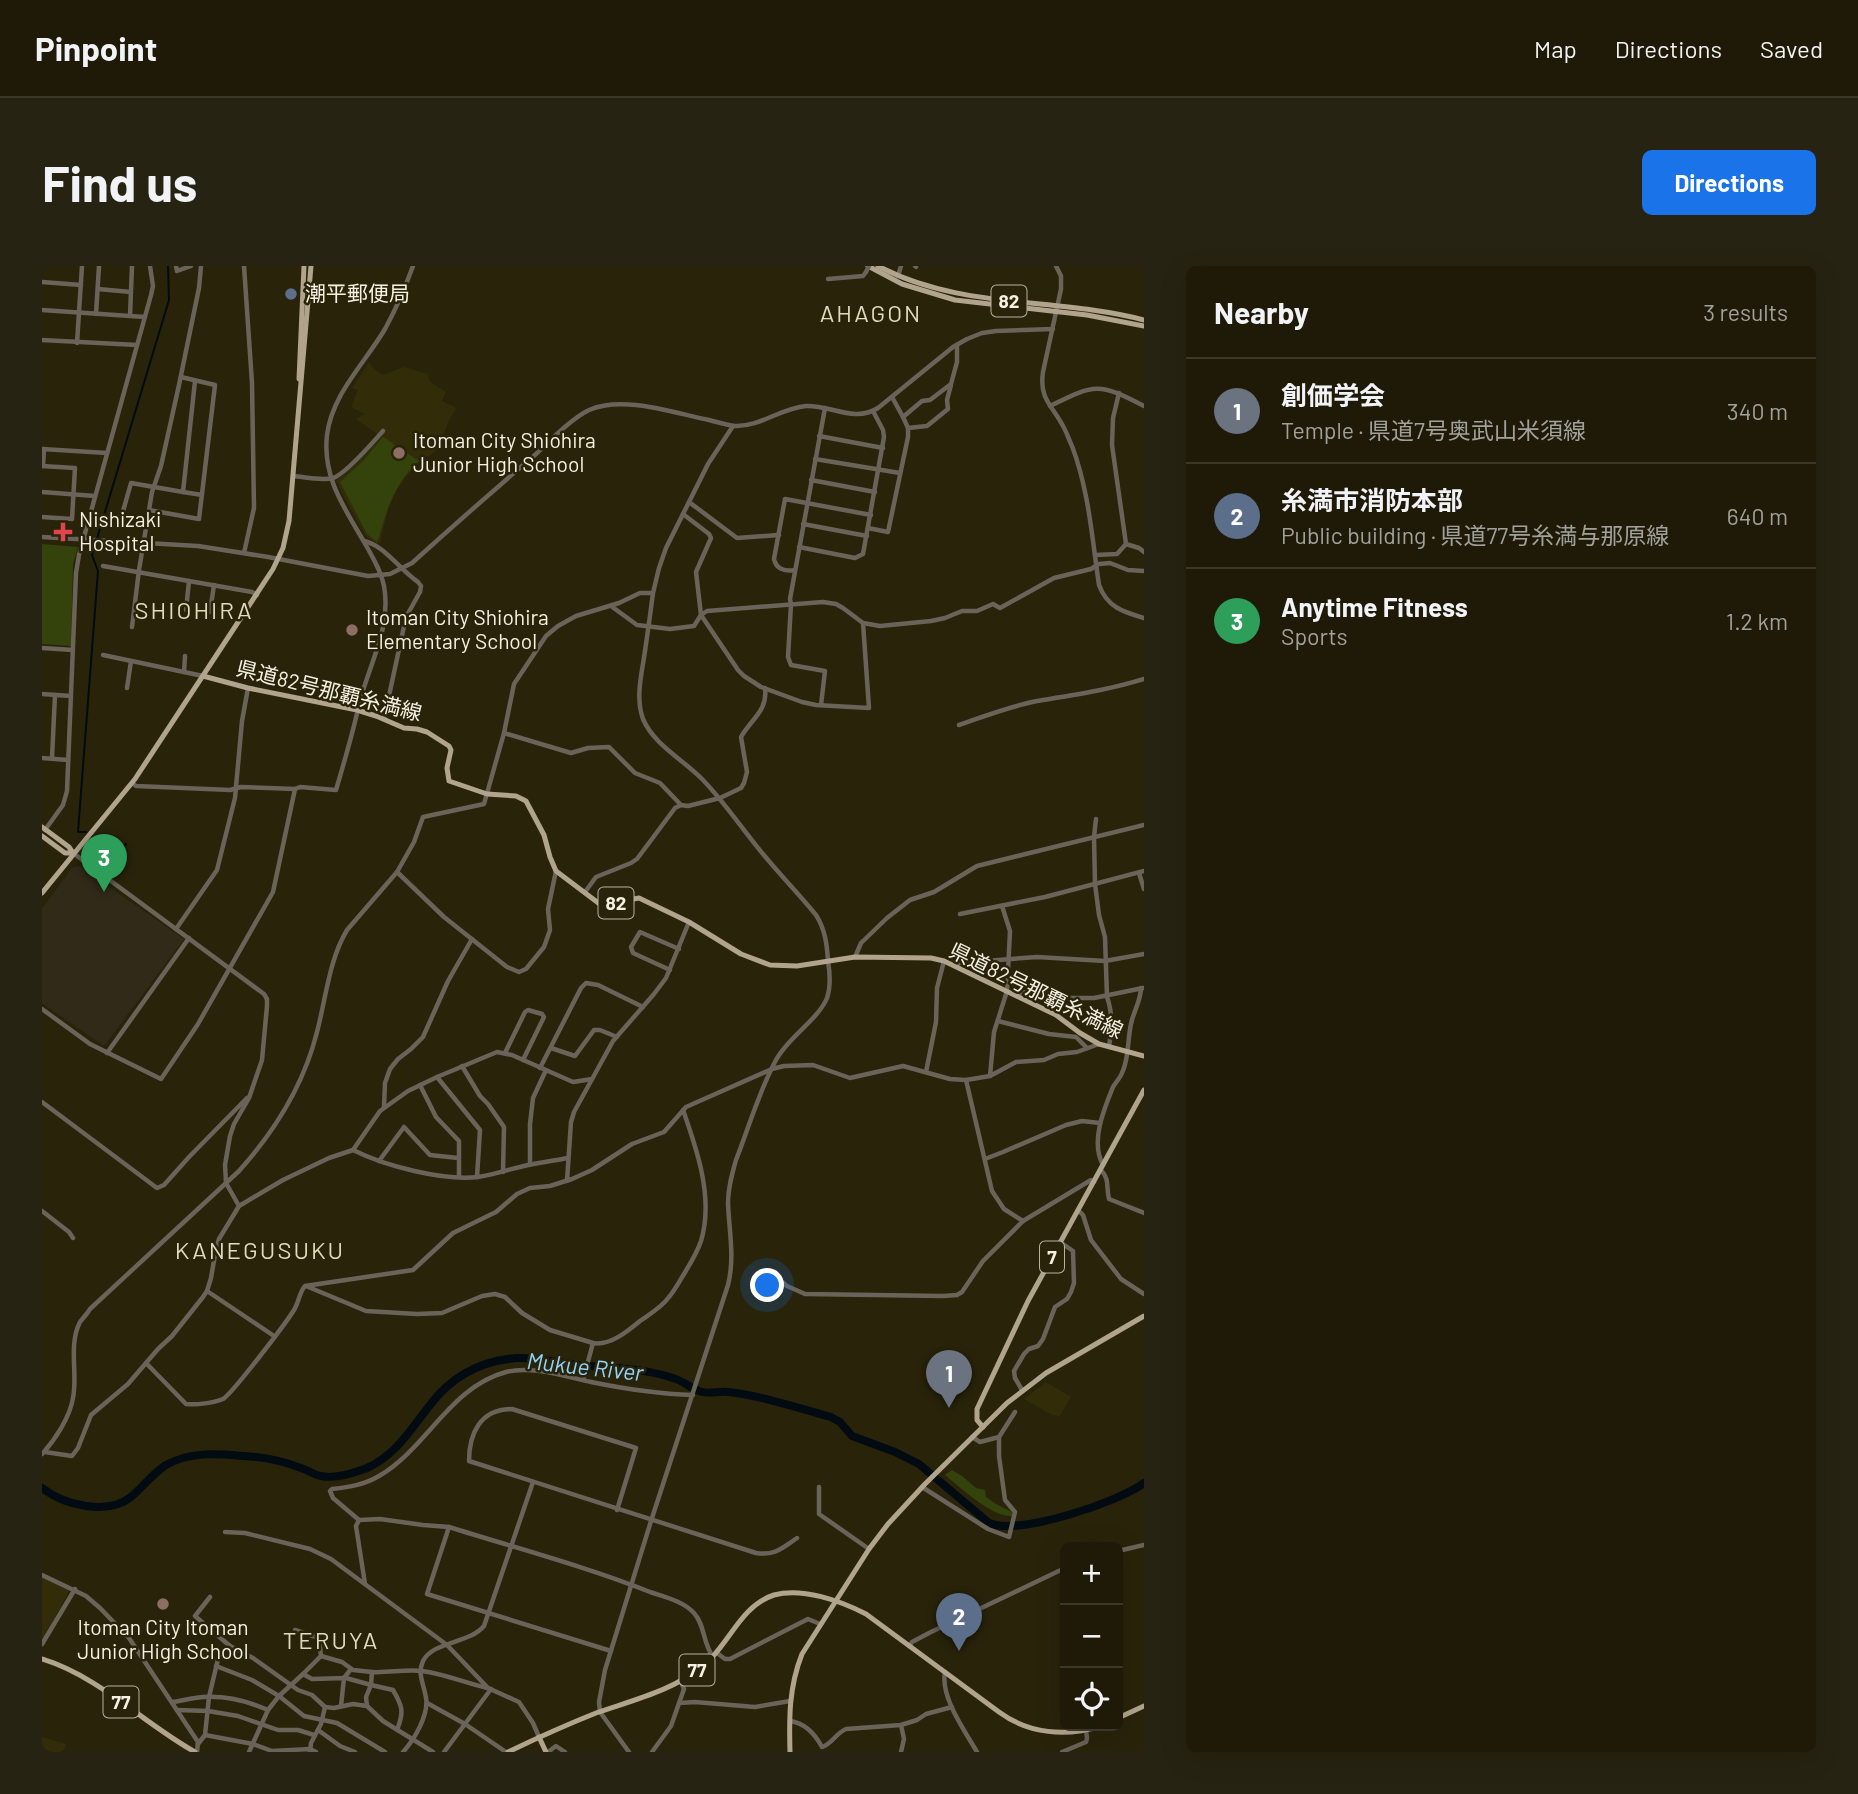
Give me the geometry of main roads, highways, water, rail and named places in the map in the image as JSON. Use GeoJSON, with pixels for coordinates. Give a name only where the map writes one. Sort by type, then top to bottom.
{"type":"FeatureCollection","features":[{"type":"Feature","properties":{"kind":"main road"},"geometry":{"type":"LineString","coordinates":[[299,399],[304,266]]}},
{"type":"Feature","properties":{"kind":"main road"},"geometry":{"type":"LineString","coordinates":[[42,893],[132,783],[278,559],[288,528],[311,266]]}},
{"type":"Feature","properties":{"kind":"main road","name":"82"},"geometry":{"type":"LineString","coordinates":[[878,266],[930,288],[957,295],[1057,308],[1144,326]]}},
{"type":"Feature","properties":{"kind":"main road","name":"82"},"geometry":{"type":"LineString","coordinates":[[867,268],[902,284],[941,297],[968,302],[1107,312],[1144,320]]}},
{"type":"Feature","properties":{"kind":"main road","name":"県道82号那覇糸満線"},"geometry":{"type":"LineString","coordinates":[[203,676],[357,710],[404,728],[427,732],[451,750],[447,768],[449,781],[487,794],[516,796],[526,801],[544,835],[556,871],[601,905],[639,898],[689,922],[741,954],[770,965],[788,967],[855,957],[931,958],[944,961],[1056,1015],[1078,1035],[1109,1048],[1144,1056]]}},
{"type":"Feature","properties":{"kind":"main road"},"geometry":{"type":"LineString","coordinates":[[43,831],[65,853],[73,853]]}},
{"type":"Feature","properties":{"kind":"main road","name":"7"},"geometry":{"type":"LineString","coordinates":[[983,1427],[976,1417],[977,1409],[1028,1301],[1144,1090]]}},
{"type":"Feature","properties":{"kind":"main road"},"geometry":{"type":"LineString","coordinates":[[790,1752],[790,1701],[799,1662],[834,1602],[888,1524],[972,1437],[1022,1390],[1144,1315]]}},
{"type":"Feature","properties":{"kind":"main road","name":"77"},"geometry":{"type":"LineString","coordinates":[[507,1752],[600,1712],[681,1682],[715,1655],[757,1604],[766,1598],[797,1592],[866,1614],[1017,1724],[1036,1730],[1068,1731]]}},
{"type":"Feature","properties":{"kind":"main road","name":"77"},"geometry":{"type":"LineString","coordinates":[[42,1659],[87,1679],[196,1752]]}},
{"type":"Feature","properties":{"kind":"main road"},"geometry":{"type":"LineString","coordinates":[[1123,1716],[1144,1706]]}},
{"type":"Feature","properties":{"kind":"main road"},"geometry":{"type":"LineString","coordinates":[[539,1737],[547,1752]]}},
{"type":"Feature","properties":{"kind":"waterway"},"geometry":{"type":"LineString","coordinates":[[86,832],[78,832],[98,571],[92,555],[169,300],[168,266]]}},
{"type":"Feature","properties":{"kind":"waterway"},"geometry":{"type":"LineString","coordinates":[[92,837],[117,853],[126,844]]}},
{"type":"Feature","properties":{"kind":"waterway","name":"Mukue River"},"geometry":{"type":"LineString","coordinates":[[42,1488],[74,1503],[110,1506],[131,1497],[166,1465],[185,1457],[205,1454],[266,1458],[326,1477],[350,1474],[367,1468],[386,1456],[402,1441],[438,1395],[457,1379],[479,1367],[516,1358],[650,1372],[677,1379],[702,1392],[754,1396],[831,1417],[840,1422],[852,1436],[919,1464],[989,1523],[1003,1526],[1022,1525],[1068,1515],[1113,1499],[1144,1483]]}},
{"type":"Feature","properties":{"kind":"place","name":"潮平郵便局"},"geometry":{"type":"Point","coordinates":[291,294]}},
{"type":"Feature","properties":{"kind":"place","name":"Itoman City Shiohira Junior High School"},"geometry":{"type":"Point","coordinates":[399,453]}},
{"type":"Feature","properties":{"kind":"place","name":"Nishizaki Hospital"},"geometry":{"type":"Point","coordinates":[63,532]}},
{"type":"Feature","properties":{"kind":"place","name":"Itoman City Shiohira Elementary School"},"geometry":{"type":"Point","coordinates":[352,630]}},
{"type":"Feature","properties":{"kind":"place","name":"Anytime Fitness"},"geometry":{"type":"Point","coordinates":[104,892]}},
{"type":"Feature","properties":{"kind":"place","name":"創価学会"},"geometry":{"type":"Point","coordinates":[949,1408]}},
{"type":"Feature","properties":{"kind":"place","name":"Itoman City Itoman Junior High School"},"geometry":{"type":"Point","coordinates":[163,1604]}},
{"type":"Feature","properties":{"kind":"place","name":"糸満市消防本部"},"geometry":{"type":"Point","coordinates":[959,1651]}},
{"type":"Feature","properties":{"kind":"district","name":"AHAGON"},"geometry":{"type":"Point","coordinates":[871,314]}},
{"type":"Feature","properties":{"kind":"district","name":"SHIOHIRA"},"geometry":{"type":"Point","coordinates":[194,611]}},
{"type":"Feature","properties":{"kind":"district","name":"KANEGUSUKU"},"geometry":{"type":"Point","coordinates":[260,1251]}},
{"type":"Feature","properties":{"kind":"district","name":"TERUYA"},"geometry":{"type":"Point","coordinates":[331,1641]}}]}
